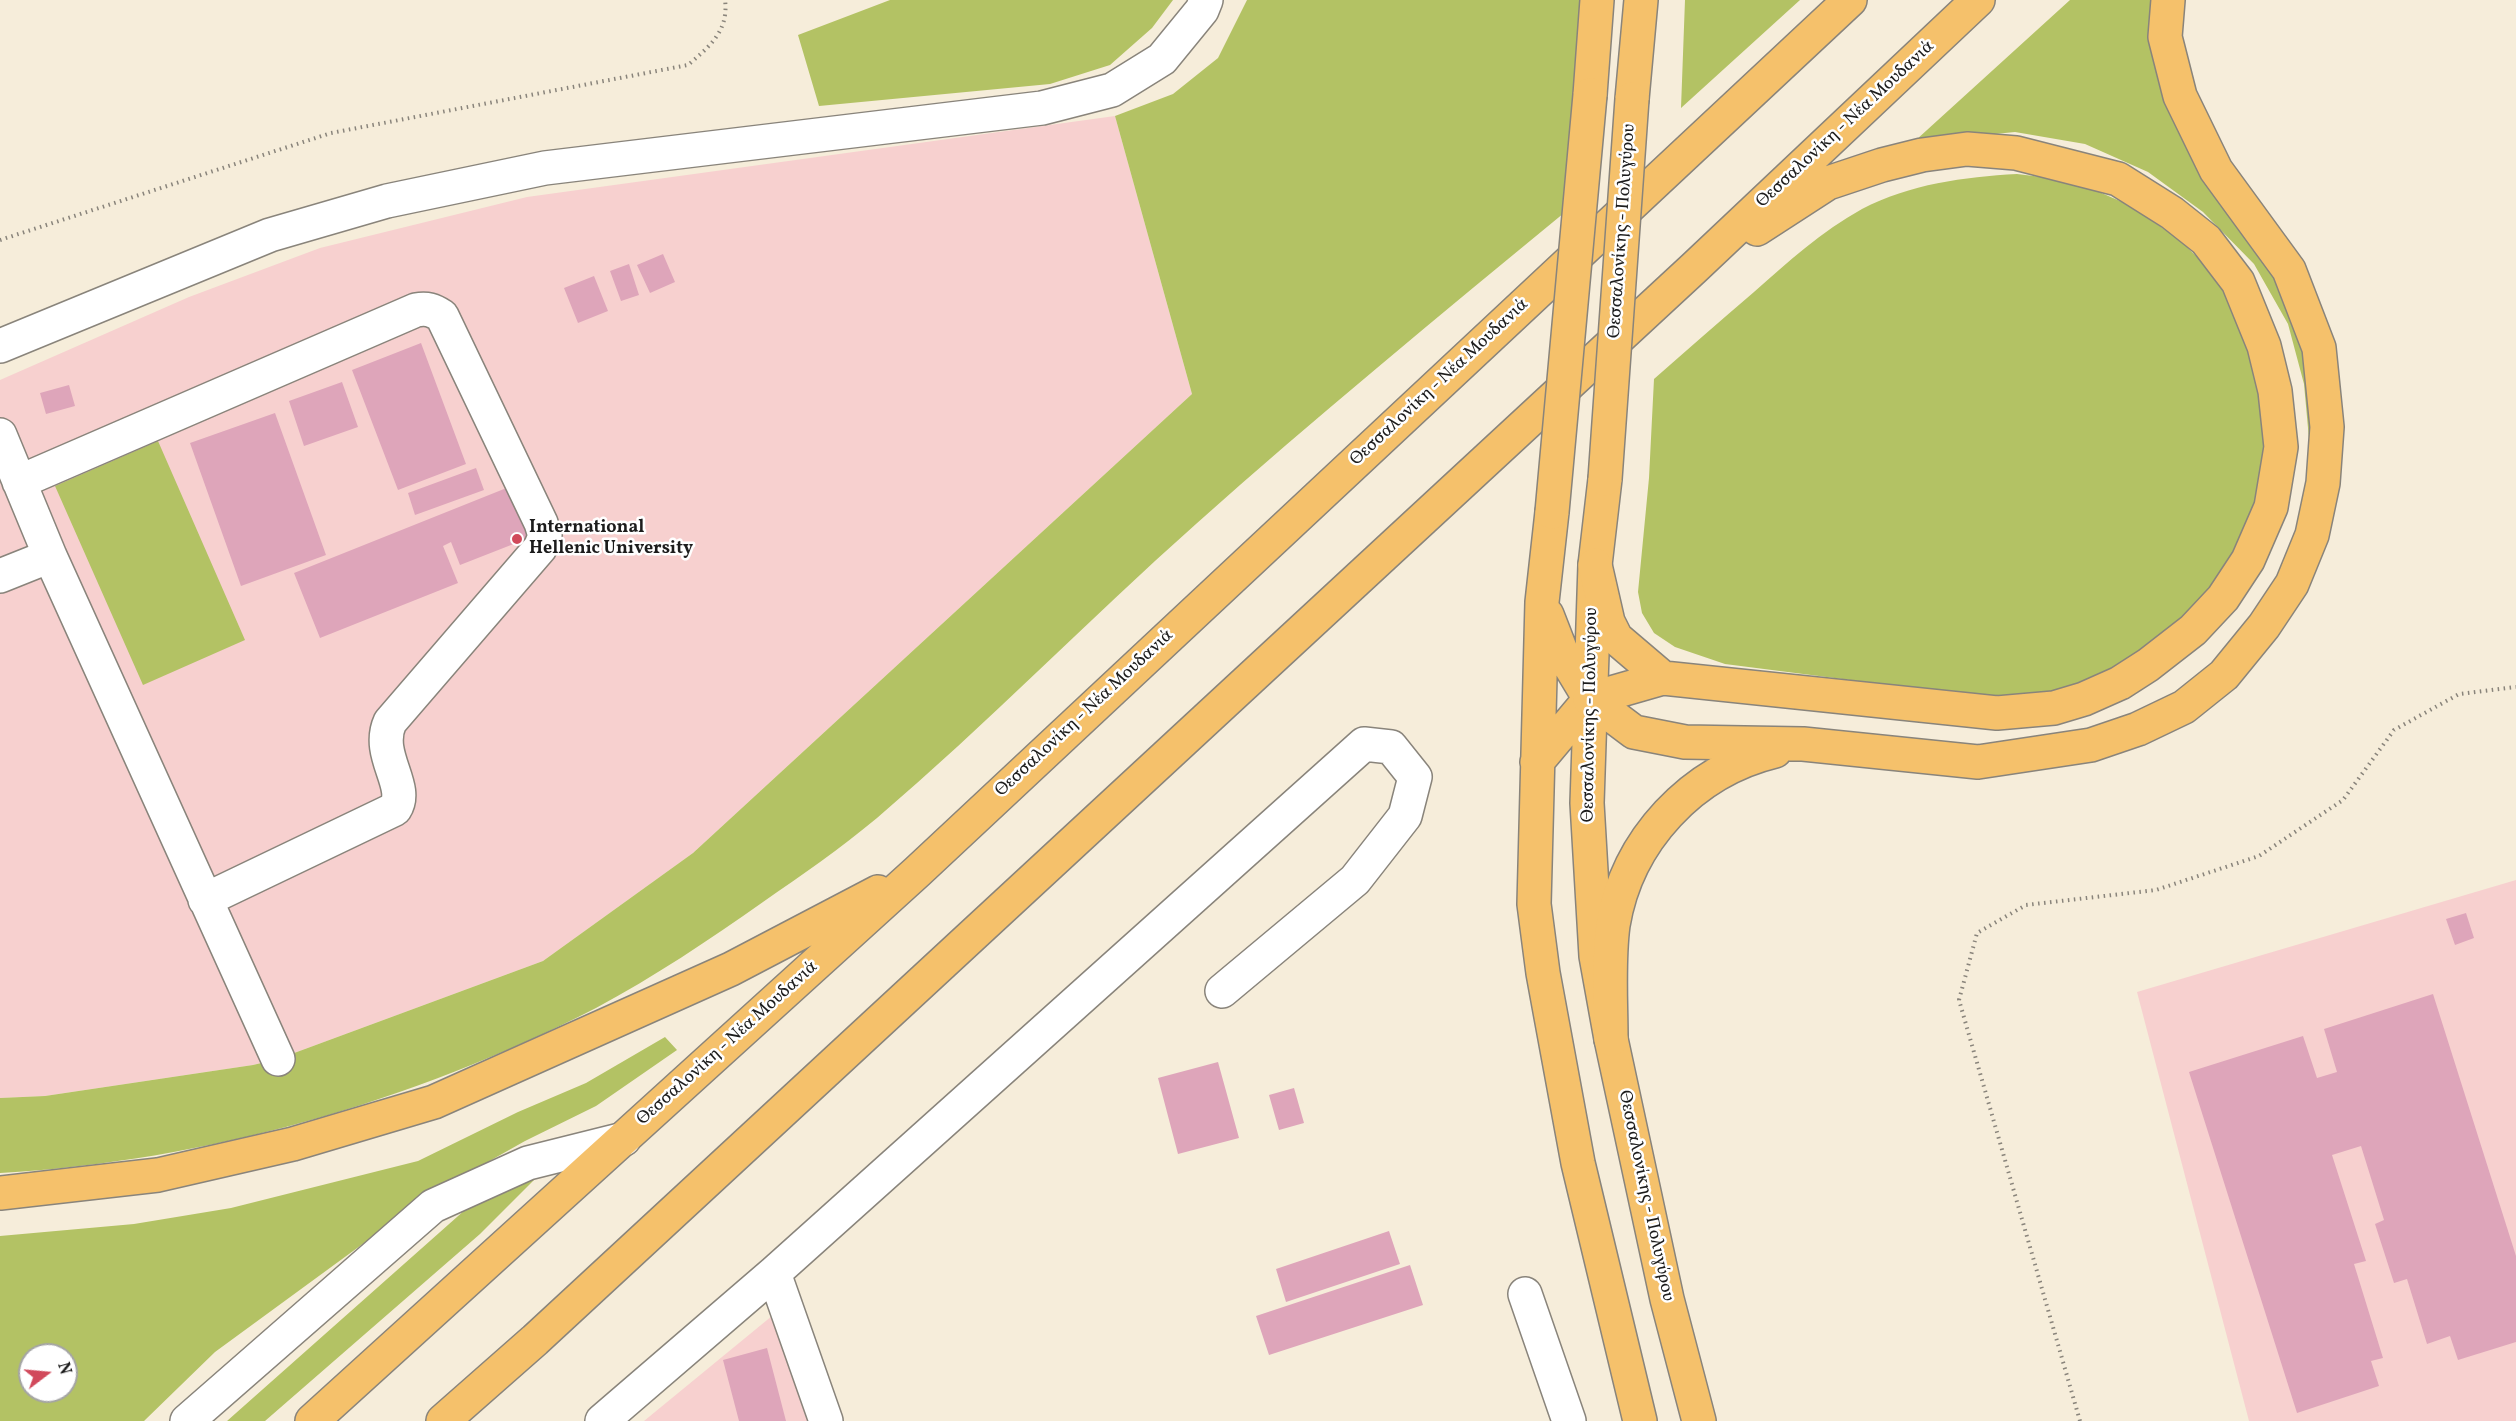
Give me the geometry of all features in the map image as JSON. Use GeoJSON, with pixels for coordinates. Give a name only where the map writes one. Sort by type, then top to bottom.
{"type":"FeatureCollection","features":[{"type":"Feature","properties":{"kind":"main road"},"geometry":{"type":"LineString","coordinates":[[1597,0],[1542,602],[1534,904],[1543,973],[1578,1163],[1640,1421]]}},
{"type":"Feature","properties":{"kind":"main road","name":"Θεσσαλονίκης - Πολυγύρου"},"geometry":{"type":"LineString","coordinates":[[1641,0],[1605,479],[1595,565],[1587,803],[1595,944],[1611,1039],[1667,1299],[1699,1421]]}},
{"type":"Feature","properties":{"kind":"main road","name":"Θεσσαλονίκη - Νέα Μουδανιά"},"geometry":{"type":"LineString","coordinates":[[312,1421],[624,1140],[916,872],[1850,0]]}},
{"type":"Feature","properties":{"kind":"main road","name":"Θεσσαλονίκη - Νέα Μουδανιά"},"geometry":{"type":"LineString","coordinates":[[443,1421],[535,1340],[1694,268],[1978,0]]}},
{"type":"Feature","properties":{"kind":"main road"},"geometry":{"type":"LineString","coordinates":[[1542,602],[1561,651],[1590,699],[1634,732],[1685,742],[1803,744],[1978,762],[2091,745],[2138,729],[2184,707],[2224,675],[2264,626],[2292,584],[2312,535],[2323,483],[2327,427],[2319,348],[2289,270],[2216,170],[2180,96],[2165,37],[2168,0]]}},
{"type":"Feature","properties":{"kind":"main road"},"geometry":{"type":"LineString","coordinates":[[1537,762],[1590,699],[1663,678],[1996,713],[2054,708],[2084,699],[2120,683],[2148,665],[2193,630],[2223,598],[2248,560],[2271,507],[2281,447],[2275,391],[2264,346],[2238,282],[2206,240],[2172,213],[2118,179],[2016,153],[1967,149],[1922,155],[1881,165],[1828,183],[1694,268]]}},
{"type":"Feature","properties":{"kind":"main road"},"geometry":{"type":"LineString","coordinates":[[1595,565],[1608,622],[1616,638],[1663,678]]}},
{"type":"Feature","properties":{"kind":"main road"},"geometry":{"type":"LineString","coordinates":[[1611,1039],[1613,925],[1629,871],[1658,823],[1699,785],[1728,768],[1748,758],[1803,744]]}},
{"type":"Feature","properties":{"kind":"main road"},"geometry":{"type":"LineString","coordinates":[[0,1193],[158,1175],[293,1144],[434,1102],[731,969],[916,872]]}},
{"type":"Feature","properties":{"kind":"main road"},"geometry":{"type":"LineString","coordinates":[[469,1421],[535,1340]]}},
{"type":"Feature","properties":{"kind":"street"},"geometry":{"type":"LineString","coordinates":[[0,346],[270,234],[387,201],[545,168],[1042,108],[1112,90],[1162,59],[1202,10],[1206,0]]}},
{"type":"Feature","properties":{"kind":"street"},"geometry":{"type":"LineString","coordinates":[[19,482],[416,310],[425,309],[442,316],[541,523],[545,536],[540,548],[390,722],[386,730],[385,748],[399,792],[398,804],[395,808],[205,900]]}},
{"type":"Feature","properties":{"kind":"street"},"geometry":{"type":"LineString","coordinates":[[0,435],[50,556],[278,1059]]}},
{"type":"Feature","properties":{"kind":"street"},"geometry":{"type":"LineString","coordinates":[[0,576],[50,556]]}},
{"type":"Feature","properties":{"kind":"street"},"geometry":{"type":"LineString","coordinates":[[602,1421],[774,1273],[1364,744],[1391,747],[1416,777],[1406,816],[1355,879],[1222,991]]}},
{"type":"Feature","properties":{"kind":"street"},"geometry":{"type":"LineString","coordinates":[[187,1421],[433,1206],[528,1163],[624,1140]]}},
{"type":"Feature","properties":{"kind":"street"},"geometry":{"type":"LineString","coordinates":[[774,1273],[826,1421]]}},
{"type":"Feature","properties":{"kind":"street"},"geometry":{"type":"LineString","coordinates":[[1525,1294],[1569,1421]]}},
{"type":"Feature","properties":{"kind":"path"},"geometry":{"type":"LineString","coordinates":[[0,240],[331,133],[688,65],[714,43],[726,12],[725,0]]}},
{"type":"Feature","properties":{"kind":"path"},"geometry":{"type":"LineString","coordinates":[[2080,1421],[1959,1000],[1977,933],[2026,905],[2156,890],[2259,856],[2343,800],[2394,730],[2459,694],[2516,687]]}},
{"type":"Feature","properties":{"kind":"shaded area","name":"International Hellenic University"},"geometry":{"type":"Polygon","coordinates":[[[1115,116],[1192,394],[693,853],[543,961],[278,1059],[253,1065],[45,1096],[0,1098],[0,380],[189,297],[320,248],[527,197],[1115,116]]]}},
{"type":"Feature","properties":{"kind":"shaded area"},"geometry":{"type":"Polygon","coordinates":[[[2516,880],[2516,1421],[2249,1421],[2137,992],[2516,880]]]}},
{"type":"Feature","properties":{"kind":"shaded area"},"geometry":{"type":"Polygon","coordinates":[[[778,1311],[814,1421],[644,1421],[778,1311]]]}},
{"type":"Feature","properties":{"kind":"green space"},"geometry":{"type":"Polygon","coordinates":[[[890,0],[1173,0],[1152,28],[1110,65],[1050,84],[819,106],[798,35],[890,0]]]}},
{"type":"Feature","properties":{"kind":"green space"},"geometry":{"type":"Polygon","coordinates":[[[1247,0],[1584,0],[1564,213],[1241,484],[877,818],[792,882],[660,971],[596,1008],[526,1042],[454,1072],[307,1121],[231,1140],[155,1155],[77,1166],[0,1173],[0,1098],[45,1096],[253,1065],[278,1059],[543,961],[693,853],[1192,394],[1115,116],[1173,94],[1218,58],[1247,0]]]}},
{"type":"Feature","properties":{"kind":"green space"},"geometry":{"type":"Polygon","coordinates":[[[1685,0],[1800,0],[1681,108],[1685,0]]]}},
{"type":"Feature","properties":{"kind":"green space"},"geometry":{"type":"Polygon","coordinates":[[[2070,0],[2164,0],[2169,83],[2302,319],[2326,439],[2309,439],[2304,384],[2288,324],[2254,264],[2203,212],[2148,172],[2085,144],[2015,132],[1954,138],[1905,150],[2070,0]]]}},
{"type":"Feature","properties":{"kind":"green space"},"geometry":{"type":"Polygon","coordinates":[[[2017,174],[2074,181],[2129,205],[2180,240],[2225,285],[2255,338],[2273,441],[2256,541],[2164,654],[2055,694],[2008,697],[1905,687],[1725,664],[1675,647],[1654,633],[1642,613],[1638,592],[1649,478],[1654,379],[1806,247],[1862,209],[1899,193],[1938,183],[2017,174]]]}},
{"type":"Feature","properties":{"kind":"green space"},"geometry":{"type":"Polygon","coordinates":[[[158,441],[245,640],[143,685],[55,486],[158,441]]]}},
{"type":"Feature","properties":{"kind":"green space"},"geometry":{"type":"Polygon","coordinates":[[[665,1037],[677,1050],[596,1106],[525,1141],[431,1194],[215,1352],[144,1421],[0,1421],[0,1236],[134,1224],[231,1208],[418,1161],[518,1112],[586,1083],[665,1037]]]}},
{"type":"Feature","properties":{"kind":"green space"},"geometry":{"type":"Polygon","coordinates":[[[537,1177],[480,1234],[265,1421],[227,1421],[466,1209],[537,1177]]]}},
{"type":"Feature","properties":{"kind":"building"},"geometry":{"type":"Polygon","coordinates":[[[663,254],[675,282],[650,293],[637,265],[663,254]]]}},
{"type":"Feature","properties":{"kind":"building"},"geometry":{"type":"Polygon","coordinates":[[[629,264],[639,295],[621,301],[610,271],[629,264]]]}},
{"type":"Feature","properties":{"kind":"building"},"geometry":{"type":"Polygon","coordinates":[[[594,276],[608,311],[578,323],[564,288],[594,276]]]}},
{"type":"Feature","properties":{"kind":"building"},"geometry":{"type":"Polygon","coordinates":[[[421,343],[466,464],[398,490],[352,370],[421,343]]]}},
{"type":"Feature","properties":{"kind":"building"},"geometry":{"type":"Polygon","coordinates":[[[342,382],[358,427],[304,446],[289,401],[342,382]]]}},
{"type":"Feature","properties":{"kind":"building"},"geometry":{"type":"Polygon","coordinates":[[[69,385],[75,406],[46,414],[40,393],[69,385]]]}},
{"type":"Feature","properties":{"kind":"building"},"geometry":{"type":"Polygon","coordinates":[[[275,413],[326,555],[241,586],[190,443],[275,413]]]}},
{"type":"Feature","properties":{"kind":"building"},"geometry":{"type":"Polygon","coordinates":[[[476,468],[484,490],[415,515],[408,493],[476,468]]]}},
{"type":"Feature","properties":{"kind":"building"},"geometry":{"type":"Polygon","coordinates":[[[514,485],[534,536],[460,565],[451,542],[443,546],[458,583],[320,638],[294,573],[514,485]]]}},
{"type":"Feature","properties":{"kind":"building"},"geometry":{"type":"Polygon","coordinates":[[[2466,913],[2474,938],[2455,945],[2446,919],[2466,913]]]}},
{"type":"Feature","properties":{"kind":"building"},"geometry":{"type":"Polygon","coordinates":[[[2433,994],[2516,1256],[2516,1342],[2458,1360],[2450,1336],[2427,1344],[2407,1279],[2394,1283],[2375,1224],[2384,1220],[2361,1146],[2332,1155],[2366,1261],[2354,1264],[2383,1358],[2371,1361],[2379,1386],[2297,1413],[2189,1072],[2303,1036],[2317,1078],[2337,1072],[2324,1029],[2433,994]]]}},
{"type":"Feature","properties":{"kind":"building"},"geometry":{"type":"Polygon","coordinates":[[[1218,1062],[1239,1138],[1178,1154],[1158,1078],[1218,1062]]]}},
{"type":"Feature","properties":{"kind":"building"},"geometry":{"type":"Polygon","coordinates":[[[1294,1088],[1304,1123],[1279,1130],[1269,1095],[1294,1088]]]}},
{"type":"Feature","properties":{"kind":"building"},"geometry":{"type":"Polygon","coordinates":[[[1389,1231],[1400,1264],[1286,1302],[1276,1269],[1389,1231]]]}},
{"type":"Feature","properties":{"kind":"building"},"geometry":{"type":"Polygon","coordinates":[[[1410,1265],[1423,1305],[1269,1355],[1256,1316],[1410,1265]]]}},
{"type":"Feature","properties":{"kind":"building"},"geometry":{"type":"Polygon","coordinates":[[[767,1348],[786,1421],[739,1421],[723,1360],[767,1348]]]}},
{"type":"Feature","properties":{"kind":"place","name":"International Hellenic University"},"geometry":{"type":"Point","coordinates":[517,539]}}]}
